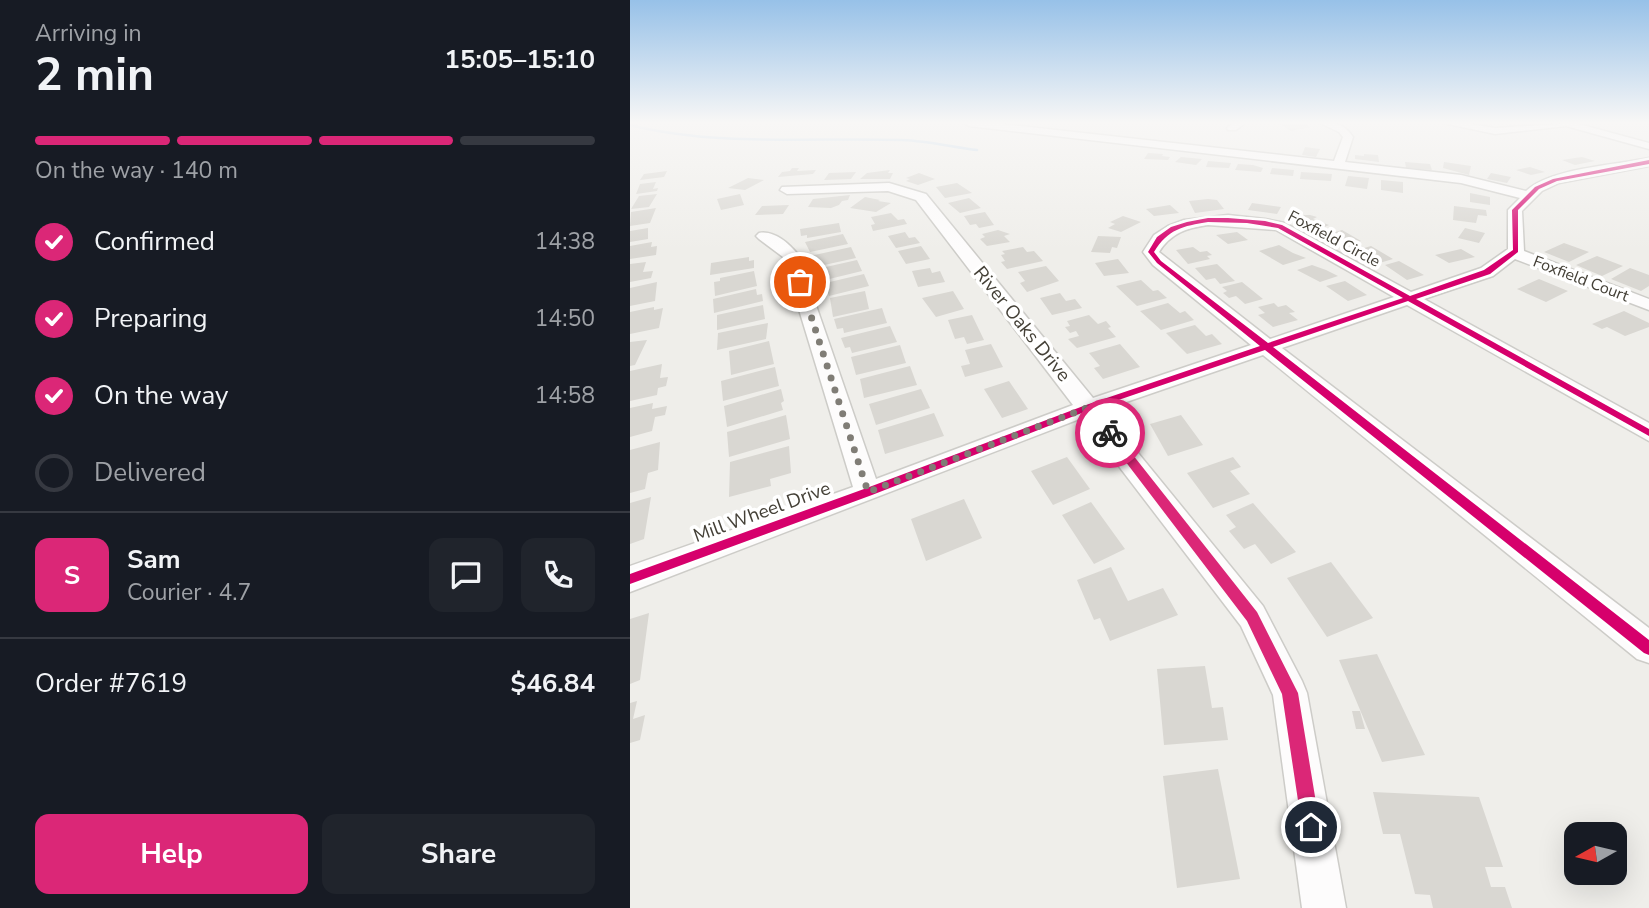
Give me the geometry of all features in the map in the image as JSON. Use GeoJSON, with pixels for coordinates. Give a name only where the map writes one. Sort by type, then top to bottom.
{"type":"FeatureCollection","features":[{"type":"Feature","properties":{"kind":"street"},"geometry":{"type":"LineString","coordinates":[[1341,165],[1461,179],[1529,196]]}},
{"type":"Feature","properties":{"kind":"street"},"geometry":{"type":"LineString","coordinates":[[1513,253],[1516,251],[1516,210],[1537,188],[1555,180],[1631,165]]}},
{"type":"Feature","properties":{"kind":"street","name":"River Oaks Drive"},"geometry":{"type":"LineString","coordinates":[[787,190],[889,187],[921,197],[1252,616],[1290,693],[1324,908]]}},
{"type":"Feature","properties":{"kind":"street","name":"Foxfield Circle"},"geometry":{"type":"LineString","coordinates":[[1267,347],[1159,262],[1151,252],[1156,240],[1167,231],[1205,220],[1255,221],[1280,226],[1410,299]]}},
{"type":"Feature","properties":{"kind":"street"},"geometry":{"type":"LineString","coordinates":[[764,236],[784,248],[791,256],[868,492]]}},
{"type":"Feature","properties":{"kind":"street","name":"Mill Wheel Drive"},"geometry":{"type":"LineString","coordinates":[[630,579],[1089,407],[1487,272],[1513,253]]}},
{"type":"Feature","properties":{"kind":"street","name":"Foxfield Court"},"geometry":{"type":"LineString","coordinates":[[1513,253],[1649,305]]}},
{"type":"Feature","properties":{"kind":"street"},"geometry":{"type":"LineString","coordinates":[[1410,299],[1649,433]]}},
{"type":"Feature","properties":{"kind":"street"},"geometry":{"type":"LineString","coordinates":[[1267,347],[1649,648]]}},
{"type":"Feature","properties":{"kind":"building"},"geometry":{"type":"Polygon","coordinates":[[[1207,165],[1230,165],[1229,168],[1207,165]]]}},
{"type":"Feature","properties":{"kind":"building"},"geometry":{"type":"Polygon","coordinates":[[[1237,165],[1263,168],[1261,172],[1235,170],[1237,165]]]}},
{"type":"Feature","properties":{"kind":"building"},"geometry":{"type":"Polygon","coordinates":[[[1406,165],[1430,165],[1432,170],[1406,168],[1406,165]]]}},
{"type":"Feature","properties":{"kind":"building"},"geometry":{"type":"Polygon","coordinates":[[[1443,165],[1471,166],[1469,175],[1443,168],[1443,165]]]}},
{"type":"Feature","properties":{"kind":"building"},"geometry":{"type":"Polygon","coordinates":[[[1530,167],[1545,172],[1531,175],[1516,170],[1530,167]]]}},
{"type":"Feature","properties":{"kind":"building"},"geometry":{"type":"Polygon","coordinates":[[[792,168],[799,168],[797,171],[816,170],[813,174],[778,177],[792,168]]]}},
{"type":"Feature","properties":{"kind":"building"},"geometry":{"type":"Polygon","coordinates":[[[1272,168],[1294,170],[1293,176],[1270,174],[1272,168]]]}},
{"type":"Feature","properties":{"kind":"building"},"geometry":{"type":"Polygon","coordinates":[[[890,170],[888,173],[893,173],[890,179],[860,179],[867,173],[890,170]]]}},
{"type":"Feature","properties":{"kind":"building"},"geometry":{"type":"Polygon","coordinates":[[[667,171],[664,177],[640,180],[644,174],[667,171]]]}},
{"type":"Feature","properties":{"kind":"building"},"geometry":{"type":"Polygon","coordinates":[[[856,172],[851,179],[824,180],[829,173],[856,172]]]}},
{"type":"Feature","properties":{"kind":"building"},"geometry":{"type":"Polygon","coordinates":[[[1301,172],[1332,174],[1331,181],[1300,179],[1301,172]]]}},
{"type":"Feature","properties":{"kind":"building"},"geometry":{"type":"Polygon","coordinates":[[[919,173],[935,179],[918,185],[906,181],[910,179],[906,178],[919,173]]]}},
{"type":"Feature","properties":{"kind":"building"},"geometry":{"type":"Polygon","coordinates":[[[1491,173],[1511,177],[1507,183],[1487,179],[1491,173]]]}},
{"type":"Feature","properties":{"kind":"building"},"geometry":{"type":"Polygon","coordinates":[[[1348,176],[1369,178],[1367,189],[1345,186],[1348,176]]]}},
{"type":"Feature","properties":{"kind":"building"},"geometry":{"type":"Polygon","coordinates":[[[748,178],[764,180],[745,190],[728,188],[748,178]]]}},
{"type":"Feature","properties":{"kind":"building"},"geometry":{"type":"Polygon","coordinates":[[[1381,180],[1403,182],[1403,193],[1381,190],[1381,180]]]}},
{"type":"Feature","properties":{"kind":"building"},"geometry":{"type":"Polygon","coordinates":[[[656,182],[653,189],[658,188],[657,191],[636,194],[640,184],[656,182]]]}},
{"type":"Feature","properties":{"kind":"building"},"geometry":{"type":"Polygon","coordinates":[[[957,183],[972,193],[945,198],[936,187],[957,183]]]}},
{"type":"Feature","properties":{"kind":"building"},"geometry":{"type":"Polygon","coordinates":[[[1470,193],[1490,197],[1490,205],[1470,202],[1470,193]]]}},
{"type":"Feature","properties":{"kind":"building"},"geometry":{"type":"Polygon","coordinates":[[[657,194],[649,207],[631,209],[639,196],[657,194]]]}},
{"type":"Feature","properties":{"kind":"building"},"geometry":{"type":"Polygon","coordinates":[[[740,194],[744,205],[721,210],[717,199],[740,194]]]}},
{"type":"Feature","properties":{"kind":"building"},"geometry":{"type":"Polygon","coordinates":[[[850,195],[848,200],[831,208],[808,207],[813,199],[850,195]]]}},
{"type":"Feature","properties":{"kind":"building"},"geometry":{"type":"Polygon","coordinates":[[[865,197],[891,203],[876,212],[850,208],[865,197]]]}},
{"type":"Feature","properties":{"kind":"building"},"geometry":{"type":"Polygon","coordinates":[[[969,198],[981,208],[960,213],[948,203],[969,198]]]}},
{"type":"Feature","properties":{"kind":"building"},"geometry":{"type":"Polygon","coordinates":[[[1217,200],[1224,209],[1195,213],[1189,201],[1217,200]]]}},
{"type":"Feature","properties":{"kind":"building"},"geometry":{"type":"Polygon","coordinates":[[[1252,203],[1281,207],[1277,214],[1248,210],[1252,203]]]}},
{"type":"Feature","properties":{"kind":"building"},"geometry":{"type":"Polygon","coordinates":[[[789,205],[783,214],[755,215],[762,206],[789,205]]]}},
{"type":"Feature","properties":{"kind":"building"},"geometry":{"type":"Polygon","coordinates":[[[1170,205],[1179,213],[1154,216],[1146,209],[1170,205]]]}},
{"type":"Feature","properties":{"kind":"building"},"geometry":{"type":"Polygon","coordinates":[[[1454,206],[1486,210],[1487,216],[1478,215],[1476,223],[1453,220],[1454,206]]]}},
{"type":"Feature","properties":{"kind":"building"},"geometry":{"type":"Polygon","coordinates":[[[656,208],[650,223],[630,226],[631,212],[656,208]]]}},
{"type":"Feature","properties":{"kind":"building"},"geometry":{"type":"Polygon","coordinates":[[[985,212],[994,225],[979,228],[976,224],[970,225],[964,216],[985,212]]]}},
{"type":"Feature","properties":{"kind":"building"},"geometry":{"type":"Polygon","coordinates":[[[891,213],[898,220],[904,219],[907,224],[873,231],[871,225],[875,224],[871,217],[891,213]]]}},
{"type":"Feature","properties":{"kind":"building"},"geometry":{"type":"Polygon","coordinates":[[[1301,215],[1317,217],[1313,219],[1329,225],[1320,229],[1291,221],[1301,215]]]}},
{"type":"Feature","properties":{"kind":"building"},"geometry":{"type":"Polygon","coordinates":[[[1123,216],[1141,222],[1121,232],[1108,228],[1115,224],[1110,222],[1123,216]]]}},
{"type":"Feature","properties":{"kind":"building"},"geometry":{"type":"Polygon","coordinates":[[[839,223],[841,232],[807,238],[807,235],[801,236],[800,229],[839,223]]]}},
{"type":"Feature","properties":{"kind":"building"},"geometry":{"type":"Polygon","coordinates":[[[648,228],[648,239],[630,242],[630,231],[648,228]]]}},
{"type":"Feature","properties":{"kind":"building"},"geometry":{"type":"Polygon","coordinates":[[[1465,228],[1485,233],[1479,243],[1458,238],[1465,228]]]}},
{"type":"Feature","properties":{"kind":"building"},"geometry":{"type":"Polygon","coordinates":[[[998,230],[1010,234],[1004,236],[1010,242],[987,246],[980,239],[985,237],[982,234],[998,230]]]}},
{"type":"Feature","properties":{"kind":"building"},"geometry":{"type":"Polygon","coordinates":[[[1342,230],[1361,241],[1344,246],[1325,235],[1342,230]]]}},
{"type":"Feature","properties":{"kind":"building"},"geometry":{"type":"Polygon","coordinates":[[[905,232],[909,238],[915,237],[920,243],[896,248],[888,236],[905,232]]]}},
{"type":"Feature","properties":{"kind":"building"},"geometry":{"type":"Polygon","coordinates":[[[1237,232],[1248,240],[1228,244],[1216,235],[1237,232]]]}},
{"type":"Feature","properties":{"kind":"building"},"geometry":{"type":"Polygon","coordinates":[[[843,234],[848,244],[810,252],[805,242],[843,234]]]}},
{"type":"Feature","properties":{"kind":"building"},"geometry":{"type":"Polygon","coordinates":[[[1098,236],[1121,237],[1117,248],[1112,247],[1110,253],[1091,252],[1098,236]]]}},
{"type":"Feature","properties":{"kind":"building"},"geometry":{"type":"Polygon","coordinates":[[[652,242],[651,247],[657,246],[656,255],[630,259],[630,246],[652,242]]]}},
{"type":"Feature","properties":{"kind":"building"},"geometry":{"type":"Polygon","coordinates":[[[1564,243],[1589,252],[1569,262],[1544,252],[1564,243]]]}},
{"type":"Feature","properties":{"kind":"building"},"geometry":{"type":"Polygon","coordinates":[[[1279,245],[1306,258],[1283,265],[1259,251],[1279,245]]]}},
{"type":"Feature","properties":{"kind":"building"},"geometry":{"type":"Polygon","coordinates":[[[921,246],[930,259],[906,264],[898,251],[921,246]]]}},
{"type":"Feature","properties":{"kind":"building"},"geometry":{"type":"Polygon","coordinates":[[[1371,246],[1393,259],[1376,264],[1354,251],[1371,246]]]}},
{"type":"Feature","properties":{"kind":"building"},"geometry":{"type":"Polygon","coordinates":[[[851,247],[856,258],[815,267],[810,256],[851,247]]]}},
{"type":"Feature","properties":{"kind":"building"},"geometry":{"type":"Polygon","coordinates":[[[1023,247],[1027,252],[1034,251],[1043,261],[1007,269],[1001,262],[1005,261],[1001,255],[1005,254],[1002,251],[1023,247]]]}},
{"type":"Feature","properties":{"kind":"building"},"geometry":{"type":"Polygon","coordinates":[[[1193,247],[1200,252],[1207,251],[1212,255],[1207,256],[1210,259],[1188,264],[1176,250],[1193,247]]]}},
{"type":"Feature","properties":{"kind":"building"},"geometry":{"type":"Polygon","coordinates":[[[1461,249],[1475,257],[1449,263],[1435,255],[1461,249]]]}},
{"type":"Feature","properties":{"kind":"building"},"geometry":{"type":"Polygon","coordinates":[[[1597,256],[1623,266],[1602,276],[1576,265],[1597,256]]]}},
{"type":"Feature","properties":{"kind":"building"},"geometry":{"type":"Polygon","coordinates":[[[749,257],[749,261],[754,260],[754,268],[710,275],[711,263],[749,257]]]}},
{"type":"Feature","properties":{"kind":"building"},"geometry":{"type":"Polygon","coordinates":[[[1118,259],[1129,273],[1104,276],[1095,263],[1118,259]]]}},
{"type":"Feature","properties":{"kind":"building"},"geometry":{"type":"Polygon","coordinates":[[[857,260],[862,271],[821,281],[817,269],[857,260]]]}},
{"type":"Feature","properties":{"kind":"building"},"geometry":{"type":"Polygon","coordinates":[[[1399,261],[1424,275],[1407,280],[1385,265],[1399,261]]]}},
{"type":"Feature","properties":{"kind":"building"},"geometry":{"type":"Polygon","coordinates":[[[646,262],[643,272],[653,271],[651,278],[630,282],[630,264],[646,262]]]}},
{"type":"Feature","properties":{"kind":"building"},"geometry":{"type":"Polygon","coordinates":[[[1217,264],[1235,281],[1220,284],[1215,278],[1206,280],[1195,268],[1217,264]]]}},
{"type":"Feature","properties":{"kind":"building"},"geometry":{"type":"Polygon","coordinates":[[[1312,265],[1338,276],[1320,282],[1297,270],[1312,265]]]}},
{"type":"Feature","properties":{"kind":"building"},"geometry":{"type":"Polygon","coordinates":[[[1046,266],[1059,281],[1027,292],[1020,283],[1025,281],[1018,272],[1046,266]]]}},
{"type":"Feature","properties":{"kind":"building"},"geometry":{"type":"Polygon","coordinates":[[[930,268],[932,273],[940,271],[945,282],[918,287],[912,271],[930,268]]]}},
{"type":"Feature","properties":{"kind":"building"},"geometry":{"type":"Polygon","coordinates":[[[1630,268],[1649,275],[1649,286],[1641,291],[1611,279],[1630,268]]]}},
{"type":"Feature","properties":{"kind":"building"},"geometry":{"type":"Polygon","coordinates":[[[754,271],[757,286],[715,296],[714,282],[720,281],[720,278],[754,271]]]}},
{"type":"Feature","properties":{"kind":"building"},"geometry":{"type":"Polygon","coordinates":[[[864,274],[869,286],[829,296],[827,291],[823,292],[821,284],[864,274]]]}},
{"type":"Feature","properties":{"kind":"building"},"geometry":{"type":"Polygon","coordinates":[[[1539,279],[1568,291],[1546,302],[1517,289],[1539,279]]]}},
{"type":"Feature","properties":{"kind":"building"},"geometry":{"type":"Polygon","coordinates":[[[1141,280],[1153,291],[1158,290],[1167,298],[1137,306],[1116,286],[1141,280]]]}},
{"type":"Feature","properties":{"kind":"building"},"geometry":{"type":"Polygon","coordinates":[[[1345,281],[1367,295],[1348,301],[1326,286],[1345,281]]]}},
{"type":"Feature","properties":{"kind":"building"},"geometry":{"type":"Polygon","coordinates":[[[657,282],[655,301],[630,306],[630,288],[657,282]]]}},
{"type":"Feature","properties":{"kind":"building"},"geometry":{"type":"Polygon","coordinates":[[[1242,282],[1263,299],[1245,304],[1236,296],[1229,298],[1223,293],[1227,291],[1222,287],[1242,282]]]}},
{"type":"Feature","properties":{"kind":"building"},"geometry":{"type":"Polygon","coordinates":[[[756,289],[757,295],[762,294],[763,301],[714,313],[713,299],[756,289]]]}},
{"type":"Feature","properties":{"kind":"building"},"geometry":{"type":"Polygon","coordinates":[[[865,291],[869,309],[833,317],[830,298],[865,291]]]}},
{"type":"Feature","properties":{"kind":"building"},"geometry":{"type":"Polygon","coordinates":[[[953,291],[964,309],[936,317],[922,298],[953,291]]]}},
{"type":"Feature","properties":{"kind":"building"},"geometry":{"type":"Polygon","coordinates":[[[1060,293],[1066,301],[1075,299],[1082,308],[1052,315],[1040,298],[1060,293]]]}},
{"type":"Feature","properties":{"kind":"building"},"geometry":{"type":"Polygon","coordinates":[[[1168,303],[1180,313],[1185,311],[1194,320],[1161,330],[1140,311],[1168,303]]]}},
{"type":"Feature","properties":{"kind":"building"},"geometry":{"type":"Polygon","coordinates":[[[1274,303],[1278,307],[1286,305],[1295,312],[1289,313],[1298,320],[1273,327],[1258,315],[1265,313],[1258,307],[1274,303]]]}},
{"type":"Feature","properties":{"kind":"building"},"geometry":{"type":"Polygon","coordinates":[[[763,305],[765,319],[717,330],[717,315],[763,305]]]}},
{"type":"Feature","properties":{"kind":"building"},"geometry":{"type":"Polygon","coordinates":[[[654,307],[654,310],[663,308],[659,328],[630,334],[630,312],[654,307]]]}},
{"type":"Feature","properties":{"kind":"building"},"geometry":{"type":"Polygon","coordinates":[[[882,308],[887,323],[844,333],[843,328],[837,329],[834,319],[882,308]]]}},
{"type":"Feature","properties":{"kind":"building"},"geometry":{"type":"Polygon","coordinates":[[[1624,311],[1649,323],[1649,327],[1625,336],[1607,327],[1602,329],[1592,324],[1624,311]]]}},
{"type":"Feature","properties":{"kind":"building"},"geometry":{"type":"Polygon","coordinates":[[[972,315],[984,340],[967,344],[964,337],[955,339],[948,320],[972,315]]]}},
{"type":"Feature","properties":{"kind":"building"},"geometry":{"type":"Polygon","coordinates":[[[1089,315],[1098,324],[1106,321],[1116,337],[1077,348],[1068,339],[1079,336],[1076,331],[1070,333],[1065,327],[1070,326],[1067,321],[1089,315]]]}},
{"type":"Feature","properties":{"kind":"building"},"geometry":{"type":"Polygon","coordinates":[[[768,323],[766,339],[717,350],[718,333],[768,323]]]}},
{"type":"Feature","properties":{"kind":"building"},"geometry":{"type":"Polygon","coordinates":[[[1195,325],[1206,336],[1212,334],[1222,344],[1187,354],[1166,333],[1195,325]]]}},
{"type":"Feature","properties":{"kind":"building"},"geometry":{"type":"Polygon","coordinates":[[[890,326],[897,342],[852,353],[850,347],[845,348],[841,338],[890,326]]]}},
{"type":"Feature","properties":{"kind":"building"},"geometry":{"type":"Polygon","coordinates":[[[647,340],[635,365],[630,366],[630,342],[647,340]]]}},
{"type":"Feature","properties":{"kind":"building"},"geometry":{"type":"Polygon","coordinates":[[[769,341],[774,364],[731,375],[729,351],[769,341]]]}},
{"type":"Feature","properties":{"kind":"building"},"geometry":{"type":"Polygon","coordinates":[[[991,344],[1003,367],[965,377],[961,366],[970,364],[965,350],[991,344]]]}},
{"type":"Feature","properties":{"kind":"building"},"geometry":{"type":"Polygon","coordinates":[[[1120,344],[1140,367],[1103,379],[1094,368],[1100,366],[1089,353],[1120,344]]]}},
{"type":"Feature","properties":{"kind":"building"},"geometry":{"type":"Polygon","coordinates":[[[900,345],[906,363],[856,375],[851,357],[900,345]]]}},
{"type":"Feature","properties":{"kind":"building"},"geometry":{"type":"Polygon","coordinates":[[[662,364],[660,378],[668,377],[666,386],[658,388],[657,395],[630,401],[630,371],[662,364]]]}},
{"type":"Feature","properties":{"kind":"building"},"geometry":{"type":"Polygon","coordinates":[[[910,366],[917,385],[864,398],[860,379],[910,366]]]}},
{"type":"Feature","properties":{"kind":"building"},"geometry":{"type":"Polygon","coordinates":[[[775,367],[779,386],[723,401],[721,381],[775,367]]]}},
{"type":"Feature","properties":{"kind":"building"},"geometry":{"type":"Polygon","coordinates":[[[1009,381],[1028,409],[1002,418],[984,389],[1009,381]]]}},
{"type":"Feature","properties":{"kind":"building"},"geometry":{"type":"Polygon","coordinates":[[[781,389],[783,410],[727,427],[724,406],[781,389]]]}},
{"type":"Feature","properties":{"kind":"building"},"geometry":{"type":"Polygon","coordinates":[[[921,389],[930,408],[876,425],[869,404],[921,389]]]}},
{"type":"Feature","properties":{"kind":"building"},"geometry":{"type":"Polygon","coordinates":[[[653,403],[652,409],[667,406],[665,415],[655,417],[652,431],[630,437],[630,408],[653,403]]]}},
{"type":"Feature","properties":{"kind":"building"},"geometry":{"type":"Polygon","coordinates":[[[934,413],[944,436],[885,454],[878,430],[934,413]]]}},
{"type":"Feature","properties":{"kind":"building"},"geometry":{"type":"Polygon","coordinates":[[[786,415],[790,439],[729,457],[727,432],[786,415]]]}},
{"type":"Feature","properties":{"kind":"building"},"geometry":{"type":"Polygon","coordinates":[[[1181,415],[1203,445],[1168,456],[1150,424],[1181,415]]]}},
{"type":"Feature","properties":{"kind":"building"},"geometry":{"type":"Polygon","coordinates":[[[660,442],[658,470],[648,473],[645,489],[630,493],[630,450],[660,442]]]}},
{"type":"Feature","properties":{"kind":"building"},"geometry":{"type":"Polygon","coordinates":[[[789,446],[791,473],[770,479],[771,486],[729,497],[730,462],[789,446]]]}},
{"type":"Feature","properties":{"kind":"building"},"geometry":{"type":"Polygon","coordinates":[[[1067,457],[1090,489],[1053,505],[1031,471],[1067,457]]]}},
{"type":"Feature","properties":{"kind":"building"},"geometry":{"type":"Polygon","coordinates":[[[1233,457],[1241,467],[1230,471],[1250,494],[1213,508],[1187,473],[1233,457]]]}},
{"type":"Feature","properties":{"kind":"building"},"geometry":{"type":"Polygon","coordinates":[[[651,497],[644,539],[630,544],[630,503],[651,497]]]}},
{"type":"Feature","properties":{"kind":"building"},"geometry":{"type":"Polygon","coordinates":[[[964,499],[982,538],[926,561],[911,519],[964,499]]]}},
{"type":"Feature","properties":{"kind":"building"},"geometry":{"type":"Polygon","coordinates":[[[1091,502],[1125,549],[1094,564],[1062,515],[1091,502]]]}},
{"type":"Feature","properties":{"kind":"building"},"geometry":{"type":"Polygon","coordinates":[[[1253,503],[1296,552],[1271,564],[1255,544],[1244,549],[1229,531],[1236,527],[1226,515],[1253,503]]]}},
{"type":"Feature","properties":{"kind":"building"},"geometry":{"type":"Polygon","coordinates":[[[1331,562],[1373,618],[1327,637],[1287,578],[1331,562]]]}},
{"type":"Feature","properties":{"kind":"building"},"geometry":{"type":"Polygon","coordinates":[[[1111,567],[1128,601],[1163,588],[1178,615],[1110,641],[1100,618],[1094,620],[1077,580],[1111,567]]]}},
{"type":"Feature","properties":{"kind":"building"},"geometry":{"type":"Polygon","coordinates":[[[649,613],[640,680],[630,684],[630,619],[649,613]]]}},
{"type":"Feature","properties":{"kind":"building"},"geometry":{"type":"Polygon","coordinates":[[[1377,654],[1425,755],[1382,762],[1339,660],[1377,654]]]}},
{"type":"Feature","properties":{"kind":"building"},"geometry":{"type":"Polygon","coordinates":[[[1205,666],[1212,708],[1223,707],[1228,740],[1164,745],[1157,669],[1205,666]]]}},
{"type":"Feature","properties":{"kind":"building"},"geometry":{"type":"Polygon","coordinates":[[[637,701],[633,719],[645,715],[640,740],[630,743],[630,703],[637,701]]]}},
{"type":"Feature","properties":{"kind":"building"},"geometry":{"type":"Polygon","coordinates":[[[1352,711],[1360,711],[1365,729],[1356,729],[1352,711]]]}},
{"type":"Feature","properties":{"kind":"building"},"geometry":{"type":"Polygon","coordinates":[[[1218,769],[1240,879],[1177,888],[1163,776],[1218,769]]]}},
{"type":"Feature","properties":{"kind":"building"},"geometry":{"type":"Polygon","coordinates":[[[1373,792],[1479,797],[1503,867],[1485,867],[1491,887],[1505,887],[1512,908],[1433,908],[1430,895],[1415,894],[1400,834],[1383,834],[1373,792]]]}},
{"type":"Feature","properties":{"kind":"cycle path"},"geometry":{"type":"LineString","coordinates":[[630,579],[1089,407],[1487,272],[1516,251],[1515,210],[1537,188],[1555,180],[1631,165]]}},
{"type":"Feature","properties":{"kind":"cycle path"},"geometry":{"type":"LineString","coordinates":[[1649,433],[1280,226],[1228,220],[1190,223],[1173,229],[1160,238],[1151,252],[1159,262],[1649,648]]}},
{"type":"Feature","properties":{"kind":"way so far"},"geometry":{"type":"LineString","coordinates":[[800,282],[868,492],[1089,407],[1110,433]]}},
{"type":"Feature","properties":{"kind":"route"},"geometry":{"type":"LineString","coordinates":[[1110,433],[1252,616],[1290,693],[1311,827]]}}]}
